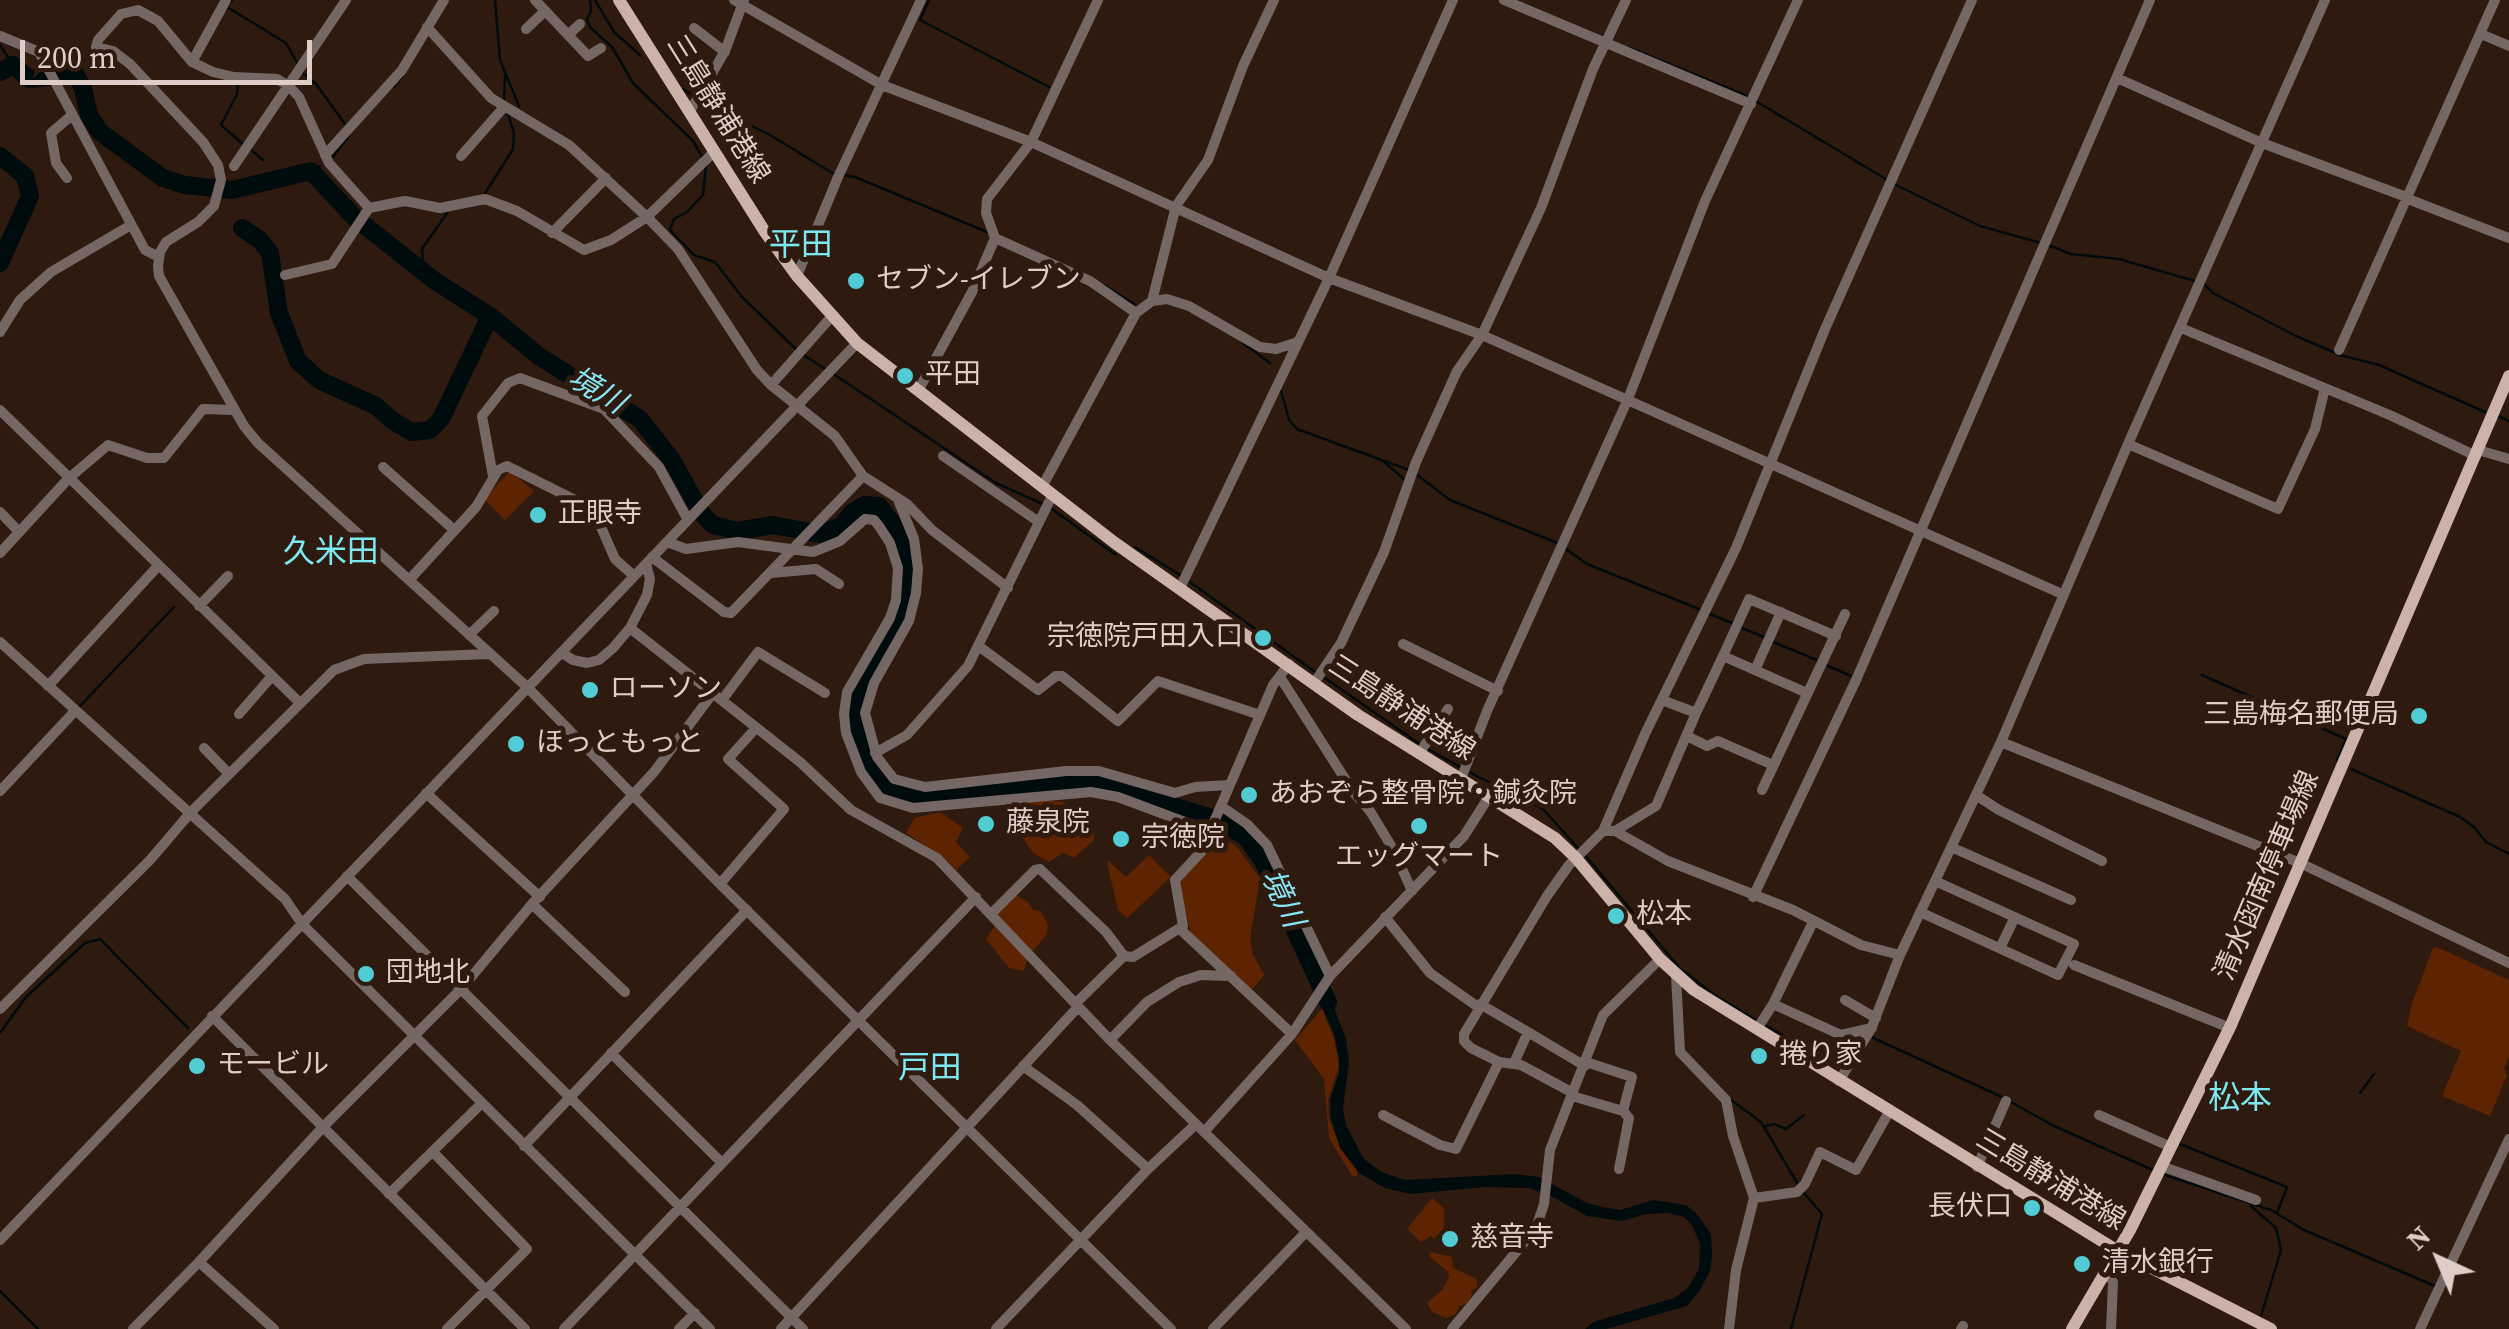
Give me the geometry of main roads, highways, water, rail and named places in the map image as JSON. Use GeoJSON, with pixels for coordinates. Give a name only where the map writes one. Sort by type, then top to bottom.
{"type":"FeatureCollection","features":[{"type":"Feature","properties":{"kind":"main road","name":"三島静浦港線"},"geometry":{"type":"LineString","coordinates":[[619,0],[797,276],[858,342],[918,391],[1047,492],[1183,581],[1314,683],[1419,754],[1542,828],[1576,858],[1676,976],[1757,1030],[2118,1251],[2255,1325],[2271,1329]]}},
{"type":"Feature","properties":{"kind":"main road","name":"清水函南停車場線"},"geometry":{"type":"LineString","coordinates":[[2072,1329],[2107,1272],[2230,1028],[2509,376]]}},
{"type":"Feature","properties":{"kind":"waterway"},"geometry":{"type":"LineString","coordinates":[[232,0],[227,7],[286,43],[299,66]]}},
{"type":"Feature","properties":{"kind":"waterway"},"geometry":{"type":"LineString","coordinates":[[495,0],[500,60],[519,106]]}},
{"type":"Feature","properties":{"kind":"waterway"},"geometry":{"type":"LineString","coordinates":[[590,0],[590,27],[612,47],[633,83],[693,141],[703,158]]}},
{"type":"Feature","properties":{"kind":"waterway"},"geometry":{"type":"LineString","coordinates":[[595,0],[614,32],[640,55]]}},
{"type":"Feature","properties":{"kind":"waterway"},"geometry":{"type":"LineString","coordinates":[[929,0],[920,20],[1049,87]]}},
{"type":"Feature","properties":{"kind":"waterway"},"geometry":{"type":"LineString","coordinates":[[0,45],[13,65]]}},
{"type":"Feature","properties":{"kind":"waterway"},"geometry":{"type":"LineString","coordinates":[[1630,48],[1747,96]]}},
{"type":"Feature","properties":{"kind":"waterway","name":"境川"},"geometry":{"type":"LineString","coordinates":[[0,72],[13,65],[29,79],[75,74],[83,88],[89,115],[100,132],[163,178],[185,185],[232,190],[311,171],[354,217],[435,281],[490,316],[540,357],[640,419],[672,460],[702,514],[713,525],[737,531],[773,525],[820,534],[841,526],[865,505],[879,506],[905,546],[909,591],[903,615],[855,702],[854,721],[871,771],[899,794],[912,798],[1098,782],[1218,820],[1246,837],[1263,861],[1328,1002]]}},
{"type":"Feature","properties":{"kind":"waterway"},"geometry":{"type":"LineString","coordinates":[[303,73],[316,84],[345,124]]}},
{"type":"Feature","properties":{"kind":"waterway"},"geometry":{"type":"LineString","coordinates":[[504,103],[505,75]]}},
{"type":"Feature","properties":{"kind":"waterway"},"geometry":{"type":"LineString","coordinates":[[394,87],[402,77]]}},
{"type":"Feature","properties":{"kind":"waterway"},"geometry":{"type":"LineString","coordinates":[[238,83],[237,94],[221,125],[244,145]]}},
{"type":"Feature","properties":{"kind":"waterway"},"geometry":{"type":"LineString","coordinates":[[683,89],[694,96]]}},
{"type":"Feature","properties":{"kind":"waterway"},"geometry":{"type":"LineString","coordinates":[[1754,100],[1889,181]]}},
{"type":"Feature","properties":{"kind":"waterway"},"geometry":{"type":"LineString","coordinates":[[701,101],[770,135],[834,174]]}},
{"type":"Feature","properties":{"kind":"waterway"},"geometry":{"type":"LineString","coordinates":[[484,195],[513,149],[514,133],[507,111]]}},
{"type":"Feature","properties":{"kind":"waterway"},"geometry":{"type":"LineString","coordinates":[[332,158],[349,136]]}},
{"type":"Feature","properties":{"kind":"waterway"},"geometry":{"type":"LineString","coordinates":[[250,149],[263,160]]}},
{"type":"Feature","properties":{"kind":"waterway","name":"境川"},"geometry":{"type":"LineString","coordinates":[[0,156],[25,176],[30,196],[0,263]]}},
{"type":"Feature","properties":{"kind":"waterway"},"geometry":{"type":"LineString","coordinates":[[706,165],[703,195],[674,219],[670,230],[694,255],[715,262],[742,297],[796,349]]}},
{"type":"Feature","properties":{"kind":"waterway"},"geometry":{"type":"LineString","coordinates":[[314,173],[320,166]]}},
{"type":"Feature","properties":{"kind":"waterway","name":"境川"},"geometry":{"type":"LineString","coordinates":[[267,173],[270,183]]}},
{"type":"Feature","properties":{"kind":"waterway"},"geometry":{"type":"LineString","coordinates":[[841,175],[855,177],[987,232]]}},
{"type":"Feature","properties":{"kind":"waterway"},"geometry":{"type":"LineString","coordinates":[[1896,185],[1980,226],[2041,243]]}},
{"type":"Feature","properties":{"kind":"waterway"},"geometry":{"type":"LineString","coordinates":[[423,259],[422,249],[447,213]]}},
{"type":"Feature","properties":{"kind":"waterway","name":"境川"},"geometry":{"type":"LineString","coordinates":[[242,228],[260,240],[270,253],[279,313],[298,361],[319,380],[376,406],[412,432],[430,430],[441,419],[490,316]]}},
{"type":"Feature","properties":{"kind":"waterway"},"geometry":{"type":"LineString","coordinates":[[2048,245],[2071,254],[2119,259],[2195,281]]}},
{"type":"Feature","properties":{"kind":"waterway"},"geometry":{"type":"LineString","coordinates":[[2203,283],[2213,293],[2296,336],[2340,355],[2379,365],[2485,412]]}},
{"type":"Feature","properties":{"kind":"waterway"},"geometry":{"type":"LineString","coordinates":[[1104,285],[1134,304]]}},
{"type":"Feature","properties":{"kind":"waterway"},"geometry":{"type":"LineString","coordinates":[[1243,343],[1270,363]]}},
{"type":"Feature","properties":{"kind":"waterway"},"geometry":{"type":"LineString","coordinates":[[802,354],[825,369]]}},
{"type":"Feature","properties":{"kind":"waterway"},"geometry":{"type":"LineString","coordinates":[[832,373],[996,483],[1045,505]]}},
{"type":"Feature","properties":{"kind":"waterway"},"geometry":{"type":"LineString","coordinates":[[1281,391],[1289,420],[1297,429],[1409,470]]}},
{"type":"Feature","properties":{"kind":"waterway"},"geometry":{"type":"LineString","coordinates":[[2498,416],[2509,421]]}},
{"type":"Feature","properties":{"kind":"waterway"},"geometry":{"type":"LineString","coordinates":[[1382,460],[1406,481]]}},
{"type":"Feature","properties":{"kind":"waterway"},"geometry":{"type":"LineString","coordinates":[[1416,474],[1450,500],[1560,544]]}},
{"type":"Feature","properties":{"kind":"waterway"},"geometry":{"type":"LineString","coordinates":[[1052,509],[1116,555]]}},
{"type":"Feature","properties":{"kind":"waterway"},"geometry":{"type":"LineString","coordinates":[[1135,547],[1180,575]]}},
{"type":"Feature","properties":{"kind":"waterway"},"geometry":{"type":"LineString","coordinates":[[1566,549],[1587,564],[1699,609]]}},
{"type":"Feature","properties":{"kind":"waterway"},"geometry":{"type":"LineString","coordinates":[[1187,580],[1318,674]]}},
{"type":"Feature","properties":{"kind":"waterway"},"geometry":{"type":"LineString","coordinates":[[80,706],[174,607]]}},
{"type":"Feature","properties":{"kind":"waterway"},"geometry":{"type":"LineString","coordinates":[[1707,613],[1732,623]]}},
{"type":"Feature","properties":{"kind":"waterway"},"geometry":{"type":"LineString","coordinates":[[1739,627],[1764,637]]}},
{"type":"Feature","properties":{"kind":"waterway"},"geometry":{"type":"LineString","coordinates":[[1771,641],[1819,661]]}},
{"type":"Feature","properties":{"kind":"waterway"},"geometry":{"type":"LineString","coordinates":[[1826,665],[1851,676]]}},
{"type":"Feature","properties":{"kind":"waterway"},"geometry":{"type":"LineString","coordinates":[[2202,675],[2346,739],[2337,760]]}},
{"type":"Feature","properties":{"kind":"waterway"},"geometry":{"type":"LineString","coordinates":[[1325,678],[1421,745]]}},
{"type":"Feature","properties":{"kind":"waterway"},"geometry":{"type":"LineString","coordinates":[[1428,749],[1460,767]]}},
{"type":"Feature","properties":{"kind":"waterway"},"geometry":{"type":"LineString","coordinates":[[2351,769],[2460,817],[2486,842],[2509,854]]}},
{"type":"Feature","properties":{"kind":"waterway"},"geometry":{"type":"LineString","coordinates":[[1467,771],[1543,809],[1578,848]]}},
{"type":"Feature","properties":{"kind":"waterway"},"geometry":{"type":"LineString","coordinates":[[1584,854],[1683,972]]}},
{"type":"Feature","properties":{"kind":"waterway"},"geometry":{"type":"LineString","coordinates":[[0,1033],[26,997],[85,943],[100,939],[188,1028]]}},
{"type":"Feature","properties":{"kind":"waterway"},"geometry":{"type":"LineString","coordinates":[[1684,971],[1756,1020]]}},
{"type":"Feature","properties":{"kind":"waterway"},"geometry":{"type":"LineString","coordinates":[[1763,1024],[1809,1049]]}},
{"type":"Feature","properties":{"kind":"waterway"},"geometry":{"type":"LineString","coordinates":[[1869,1036],[2002,1097]]}},
{"type":"Feature","properties":{"kind":"waterway"},"geometry":{"type":"LineString","coordinates":[[1837,1048],[1852,1037]]}},
{"type":"Feature","properties":{"kind":"waterway"},"geometry":{"type":"LineString","coordinates":[[2360,1093],[2374,1074]]}},
{"type":"Feature","properties":{"kind":"waterway"},"geometry":{"type":"LineString","coordinates":[[1731,1100],[1761,1122],[1799,1186]]}},
{"type":"Feature","properties":{"kind":"waterway"},"geometry":{"type":"LineString","coordinates":[[2009,1101],[2054,1126],[2155,1171]]}},
{"type":"Feature","properties":{"kind":"waterway"},"geometry":{"type":"LineString","coordinates":[[1766,1126],[1774,1124],[1786,1129],[1804,1115]]}},
{"type":"Feature","properties":{"kind":"waterway"},"geometry":{"type":"LineString","coordinates":[[2180,1144],[2287,1187],[2277,1213]]}},
{"type":"Feature","properties":{"kind":"waterway"},"geometry":{"type":"LineString","coordinates":[[2162,1174],[2271,1210],[2304,1230],[2435,1286]]}},
{"type":"Feature","properties":{"kind":"waterway"},"geometry":{"type":"LineString","coordinates":[[1791,1329],[1822,1214],[1804,1193]]}},
{"type":"Feature","properties":{"kind":"waterway"},"geometry":{"type":"LineString","coordinates":[[2251,1206],[2276,1228],[2281,1250],[2261,1316]]}},
{"type":"Feature","properties":{"kind":"waterway"},"geometry":{"type":"LineString","coordinates":[[0,1291],[38,1329]]}},
{"type":"Feature","properties":{"kind":"place","name":"セブン-イレブン"},"geometry":{"type":"Point","coordinates":[856,281]}},
{"type":"Feature","properties":{"kind":"place","name":"平田"},"geometry":{"type":"Point","coordinates":[905,376]}},
{"type":"Feature","properties":{"kind":"place","name":"正眼寺"},"geometry":{"type":"Point","coordinates":[538,515]}},
{"type":"Feature","properties":{"kind":"place","name":"宗徳院戸田入口"},"geometry":{"type":"Point","coordinates":[1263,638]}},
{"type":"Feature","properties":{"kind":"place","name":"ローソン"},"geometry":{"type":"Point","coordinates":[590,690]}},
{"type":"Feature","properties":{"kind":"place","name":"三島梅名郵便局"},"geometry":{"type":"Point","coordinates":[2419,716]}},
{"type":"Feature","properties":{"kind":"place","name":"ほっともっと"},"geometry":{"type":"Point","coordinates":[516,744]}},
{"type":"Feature","properties":{"kind":"place","name":"あおぞら整骨院・鍼灸院"},"geometry":{"type":"Point","coordinates":[1249,795]}},
{"type":"Feature","properties":{"kind":"place","name":"藤泉院"},"geometry":{"type":"Point","coordinates":[986,824]}},
{"type":"Feature","properties":{"kind":"place","name":"エッグマート"},"geometry":{"type":"Point","coordinates":[1419,826]}},
{"type":"Feature","properties":{"kind":"place","name":"宗徳院"},"geometry":{"type":"Point","coordinates":[1121,839]}},
{"type":"Feature","properties":{"kind":"place","name":"松本"},"geometry":{"type":"Point","coordinates":[1616,916]}},
{"type":"Feature","properties":{"kind":"place","name":"団地北"},"geometry":{"type":"Point","coordinates":[366,974]}},
{"type":"Feature","properties":{"kind":"place","name":"捲り家"},"geometry":{"type":"Point","coordinates":[1759,1056]}},
{"type":"Feature","properties":{"kind":"place","name":"モービル"},"geometry":{"type":"Point","coordinates":[197,1066]}},
{"type":"Feature","properties":{"kind":"place","name":"長伏口"},"geometry":{"type":"Point","coordinates":[2032,1208]}},
{"type":"Feature","properties":{"kind":"place","name":"慈音寺"},"geometry":{"type":"Point","coordinates":[1450,1239]}},
{"type":"Feature","properties":{"kind":"place","name":"清水銀行"},"geometry":{"type":"Point","coordinates":[2082,1264]}},
{"type":"Feature","properties":{"kind":"district","name":"平田"},"geometry":{"type":"Point","coordinates":[801,247]}},
{"type":"Feature","properties":{"kind":"district","name":"久米田"},"geometry":{"type":"Point","coordinates":[331,554]}},
{"type":"Feature","properties":{"kind":"district","name":"戸田"},"geometry":{"type":"Point","coordinates":[930,1070]}},
{"type":"Feature","properties":{"kind":"district","name":"松本"},"geometry":{"type":"Point","coordinates":[2240,1100]}}]}
